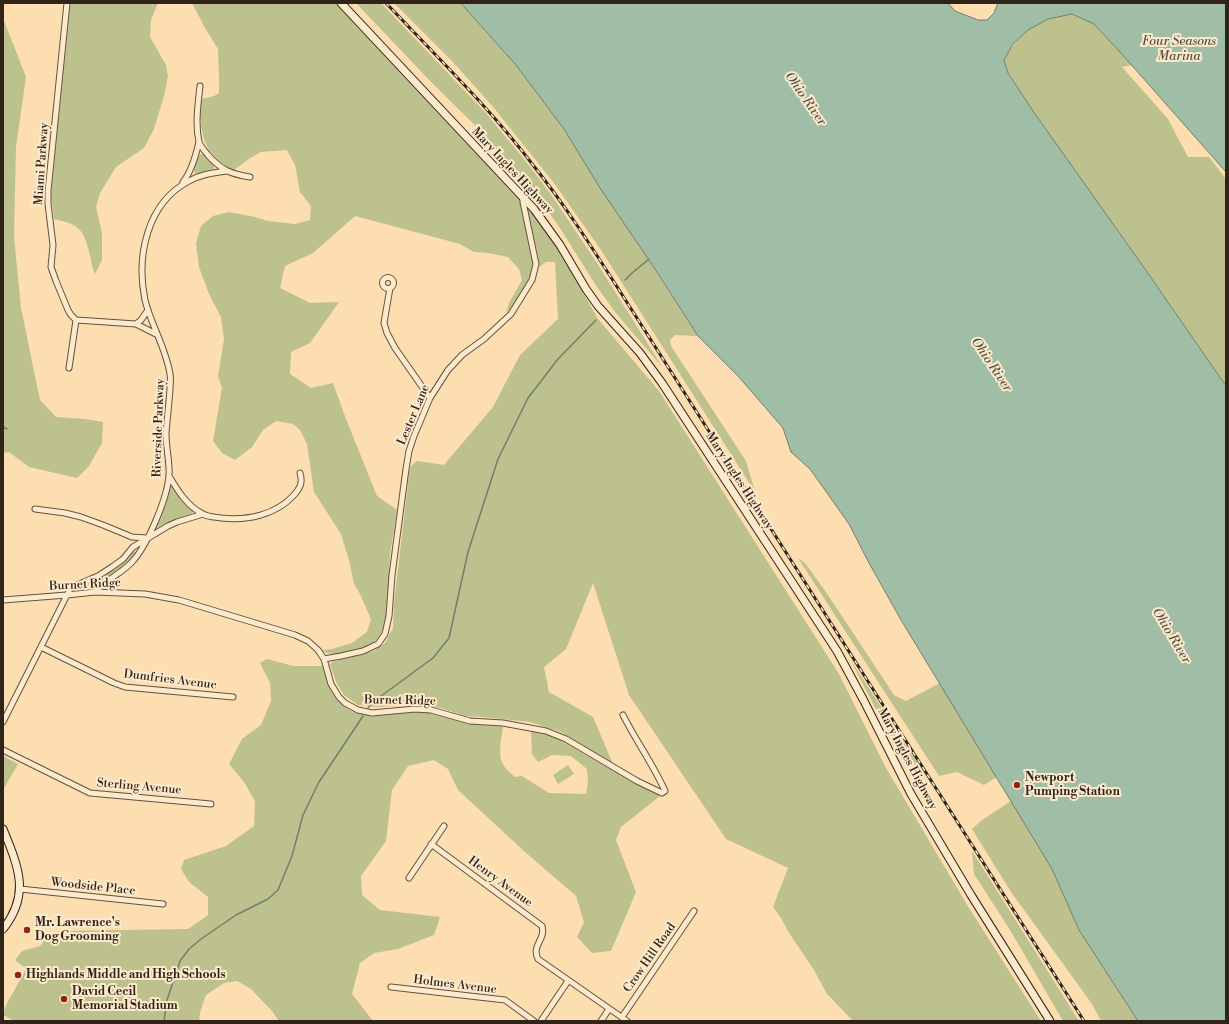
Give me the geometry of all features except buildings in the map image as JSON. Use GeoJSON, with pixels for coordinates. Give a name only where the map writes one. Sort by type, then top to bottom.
{"type":"FeatureCollection","features":[{"type":"Feature","properties":{"kind":"street","name":"Miami Parkway"},"geometry":{"type":"LineString","coordinates":[[67,3],[48,198],[53,245],[51,262],[52,273],[68,310],[76,320]]}},
{"type":"Feature","properties":{"kind":"street","name":"Mary Ingles Highway"},"geometry":{"type":"LineString","coordinates":[[341,3],[458,129],[523,196],[546,224],[586,290],[640,354],[662,383],[837,651],[915,800],[975,901],[1050,1021]]}},
{"type":"Feature","properties":{"kind":"street","name":"Riverside Parkway"},"geometry":{"type":"LineString","coordinates":[[200,86],[197,114],[199,141],[201,147],[219,166],[227,171],[236,175],[250,177]]}},
{"type":"Feature","properties":{"kind":"street","name":"Riverside Parkway"},"geometry":{"type":"LineString","coordinates":[[178,188],[186,178],[195,158],[199,141]]}},
{"type":"Feature","properties":{"kind":"street","name":"Riverside Parkway"},"geometry":{"type":"LineString","coordinates":[[95,592],[101,585],[116,576],[132,562],[140,551],[148,538],[162,505],[169,476],[166,434],[171,376],[164,351],[156,334],[148,310],[142,278],[145,240],[148,228],[158,211],[171,194],[178,188],[200,176],[227,171]]}},
{"type":"Feature","properties":{"kind":"street","name":"Lester Lane"},"geometry":{"type":"LineString","coordinates":[[324,659],[363,651],[378,644],[385,634],[389,616],[392,575],[408,457],[414,436],[430,398],[453,364],[462,355],[484,339],[511,314],[531,283],[536,264],[522,202],[523,196]]}},
{"type":"Feature","properties":{"kind":"street"},"geometry":{"type":"LineString","coordinates":[[390,288],[384,323],[387,333],[395,348],[430,398]]}},
{"type":"Feature","properties":{"kind":"street"},"geometry":{"type":"LineString","coordinates":[[136,324],[148,310]]}},
{"type":"Feature","properties":{"kind":"street"},"geometry":{"type":"LineString","coordinates":[[69,368],[76,320],[136,324],[156,334]]}},
{"type":"Feature","properties":{"kind":"street"},"geometry":{"type":"LineString","coordinates":[[169,476],[184,500],[203,514],[217,518],[242,519],[270,512],[288,501],[301,486],[302,479],[300,473]]}},
{"type":"Feature","properties":{"kind":"street"},"geometry":{"type":"LineString","coordinates":[[35,509],[65,513],[86,519],[132,537],[148,538]]}},
{"type":"Feature","properties":{"kind":"street"},"geometry":{"type":"LineString","coordinates":[[3,722],[70,589],[75,585],[98,576],[123,559],[133,547],[174,523],[203,514]]}},
{"type":"Feature","properties":{"kind":"street","name":"Burnet Ridge"},"geometry":{"type":"LineString","coordinates":[[3,600],[95,592],[134,593],[179,600],[295,635],[308,641],[318,650],[324,659],[331,684],[339,697],[344,703],[358,710],[372,713],[415,709],[431,710],[470,721],[503,723],[546,730],[566,739],[637,781],[662,793],[665,791],[657,774],[623,715]]}},
{"type":"Feature","properties":{"kind":"street","name":"Dumfries Avenue"},"geometry":{"type":"LineString","coordinates":[[41,647],[118,685],[233,697]]}},
{"type":"Feature","properties":{"kind":"street","name":"Sterling Avenue"},"geometry":{"type":"LineString","coordinates":[[3,750],[90,793],[211,804]]}},
{"type":"Feature","properties":{"kind":"street"},"geometry":{"type":"LineString","coordinates":[[409,878],[444,826]]}},
{"type":"Feature","properties":{"kind":"street"},"geometry":{"type":"LineString","coordinates":[[3,829],[14,856],[20,889],[16,908],[3,929]]}},
{"type":"Feature","properties":{"kind":"street","name":"Henry Avenue"},"geometry":{"type":"LineString","coordinates":[[431,844],[538,922],[542,926],[543,935],[536,948],[538,960],[568,981]]}},
{"type":"Feature","properties":{"kind":"street","name":"Woodside Place"},"geometry":{"type":"LineString","coordinates":[[20,889],[163,904]]}},
{"type":"Feature","properties":{"kind":"street","name":"Crow Hill Road"},"geometry":{"type":"LineString","coordinates":[[622,1017],[694,911]]}},
{"type":"Feature","properties":{"kind":"street"},"geometry":{"type":"LineString","coordinates":[[541,1021],[568,981],[627,1021]]}},
{"type":"Feature","properties":{"kind":"street","name":"Holmes Avenue"},"geometry":{"type":"LineString","coordinates":[[391,987],[505,1000],[534,1021]]}},
{"type":"Feature","properties":{"kind":"street"},"geometry":{"type":"LineString","coordinates":[[601,1021],[609,1009]]}},
{"type":"Feature","properties":{"kind":"shaded area"},"geometry":{"type":"Polygon","coordinates":[[[70,3],[158,3],[151,20],[150,37],[166,65],[168,76],[164,96],[154,129],[144,148],[116,167],[100,193],[96,207],[102,234],[102,260],[95,274],[86,241],[80,230],[75,226],[54,219],[51,194],[70,3]]]}},
{"type":"Feature","properties":{"kind":"shaded area"},"geometry":{"type":"Polygon","coordinates":[[[192,3],[338,3],[519,196],[533,261],[524,289],[516,303],[506,313],[509,303],[522,280],[519,269],[508,257],[474,252],[460,244],[355,216],[313,253],[285,266],[280,288],[310,303],[339,302],[310,343],[291,352],[290,374],[311,388],[333,383],[377,496],[397,510],[390,555],[389,598],[386,621],[378,638],[364,648],[335,654],[322,650],[332,649],[352,643],[367,632],[371,619],[354,584],[349,560],[341,534],[314,492],[307,444],[300,430],[293,424],[276,421],[263,430],[252,447],[235,460],[222,453],[213,441],[222,388],[218,376],[224,339],[221,317],[209,294],[199,267],[196,243],[201,226],[213,216],[229,212],[268,221],[295,224],[310,220],[311,206],[300,192],[295,165],[287,150],[261,152],[234,170],[216,158],[209,150],[202,132],[201,110],[202,99],[219,93],[218,49],[192,3]]]}},
{"type":"Feature","properties":{"kind":"shaded area"},"geometry":{"type":"Polygon","coordinates":[[[356,3],[381,3],[486,113],[552,196],[597,263],[663,368],[615,312],[540,200],[513,171],[484,134],[433,84],[356,3]]]}},
{"type":"Feature","properties":{"kind":"shaded area"},"geometry":{"type":"Polygon","coordinates":[[[394,3],[461,3],[516,65],[564,129],[698,336],[675,335],[670,340],[671,346],[746,461],[755,492],[601,250],[554,183],[494,108],[453,62],[394,3]]]}},
{"type":"Feature","properties":{"kind":"shaded area"},"geometry":{"type":"Polygon","coordinates":[[[1072,14],[1094,24],[1132,65],[1122,67],[1168,119],[1188,157],[1209,157],[1226,179],[1226,386],[1033,111],[1008,73],[1004,60],[1012,47],[1027,30],[1047,19],[1072,14]]]}},
{"type":"Feature","properties":{"kind":"shaded area"},"geometry":{"type":"Polygon","coordinates":[[[3,18],[26,77],[16,147],[14,236],[21,308],[40,400],[56,417],[103,422],[102,443],[89,466],[77,478],[29,467],[9,452],[3,453],[3,18]]]}},
{"type":"Feature","properties":{"kind":"shaded area"},"geometry":{"type":"Polygon","coordinates":[[[204,154],[214,165],[214,169],[196,174],[193,170],[199,155],[204,154]]]}},
{"type":"Feature","properties":{"kind":"shaded area"},"geometry":{"type":"Polygon","coordinates":[[[524,201],[543,226],[561,254],[598,319],[659,391],[839,674],[886,768],[969,908],[1041,1021],[853,1021],[827,994],[814,970],[773,907],[788,868],[726,839],[629,695],[593,583],[566,649],[544,667],[549,692],[593,717],[613,764],[561,732],[530,722],[465,716],[441,708],[413,704],[378,707],[358,705],[344,695],[337,684],[330,665],[332,662],[374,651],[385,643],[393,628],[394,603],[410,467],[417,461],[444,465],[493,407],[520,355],[558,319],[555,262],[546,262],[539,267],[538,254],[524,201]]]}},
{"type":"Feature","properties":{"kind":"shaded area"},"geometry":{"type":"Polygon","coordinates":[[[170,485],[184,503],[193,510],[193,512],[190,515],[169,522],[155,529],[170,485]]]}},
{"type":"Feature","properties":{"kind":"shaded area"},"geometry":{"type":"Polygon","coordinates":[[[133,552],[136,552],[136,554],[113,575],[99,583],[85,588],[86,585],[123,563],[133,552]]]}},
{"type":"Feature","properties":{"kind":"shaded area"},"geometry":{"type":"Polygon","coordinates":[[[798,558],[805,563],[826,592],[894,695],[906,701],[940,683],[997,777],[984,785],[957,772],[939,776],[798,558]]]}},
{"type":"Feature","properties":{"kind":"shaded area"},"geometry":{"type":"Polygon","coordinates":[[[267,659],[293,666],[323,666],[332,692],[348,709],[360,714],[377,715],[427,711],[503,726],[500,754],[504,766],[515,777],[522,776],[549,793],[586,794],[588,783],[587,769],[571,756],[552,755],[538,762],[532,754],[531,730],[547,734],[561,740],[598,762],[658,794],[660,796],[621,827],[616,840],[636,892],[611,951],[592,953],[577,937],[584,922],[576,896],[525,852],[458,790],[448,769],[434,760],[408,766],[392,790],[386,841],[361,876],[362,895],[380,910],[440,917],[434,935],[398,949],[374,953],[360,963],[352,994],[373,1021],[279,1021],[272,1011],[251,989],[237,981],[224,983],[206,995],[200,1012],[199,1021],[14,1021],[5,1016],[3,1017],[6,1006],[25,970],[24,967],[15,960],[22,951],[40,946],[50,934],[60,931],[188,929],[208,915],[208,897],[189,882],[181,869],[184,860],[226,846],[254,826],[255,801],[244,782],[229,764],[242,739],[261,725],[271,701],[270,683],[260,663],[267,659]]]}},
{"type":"Feature","properties":{"kind":"shaded area"},"geometry":{"type":"Polygon","coordinates":[[[850,659],[912,755],[926,772],[905,759],[879,715],[850,659]]]}},
{"type":"Feature","properties":{"kind":"shaded area"},"geometry":{"type":"Polygon","coordinates":[[[3,756],[18,764],[3,790],[3,756]]]}},
{"type":"Feature","properties":{"kind":"shaded area"},"geometry":{"type":"Polygon","coordinates":[[[568,765],[574,774],[558,784],[553,775],[568,765]]]}},
{"type":"Feature","properties":{"kind":"shaded area"},"geometry":{"type":"Polygon","coordinates":[[[1011,801],[1052,869],[1079,930],[1138,1021],[1101,1021],[1092,1004],[1011,892],[972,829],[982,820],[1011,801]]]}},
{"type":"Feature","properties":{"kind":"shaded area"},"geometry":{"type":"Polygon","coordinates":[[[972,851],[1079,1021],[1063,1021],[1010,930],[974,874],[972,851]]]}},
{"type":"Feature","properties":{"kind":"water"},"geometry":{"type":"Polygon","coordinates":[[[461,3],[948,3],[955,11],[978,20],[987,20],[994,13],[998,3],[1226,3],[1226,172],[1094,24],[1072,14],[1048,19],[1028,30],[1013,44],[1004,60],[1008,73],[1033,111],[1226,386],[1226,1021],[1138,1021],[1079,930],[1052,869],[901,620],[849,524],[810,469],[791,452],[783,428],[738,376],[698,336],[600,188],[564,129],[516,65],[461,3]]]}},
{"type":"Feature","properties":{"kind":"waterway"},"geometry":{"type":"LineString","coordinates":[[625,280],[649,259]]}},
{"type":"Feature","properties":{"kind":"waterway"},"geometry":{"type":"LineString","coordinates":[[368,708],[373,702],[433,658],[449,638],[468,552],[498,459],[528,398],[558,359],[596,320]]}},
{"type":"Feature","properties":{"kind":"waterway"},"geometry":{"type":"LineString","coordinates":[[3,427],[7,429]]}},
{"type":"Feature","properties":{"kind":"waterway"},"geometry":{"type":"LineString","coordinates":[[164,1021],[167,1000],[180,961],[189,949],[236,915],[268,899],[278,890],[292,856],[303,815],[319,782],[363,716]]}},
{"type":"Feature","properties":{"kind":"railway"},"geometry":{"type":"LineString","coordinates":[[386,3],[462,82],[498,123],[545,180],[568,211],[1084,1021]]}},
{"type":"Feature","properties":{"kind":"place","name":"Newport Pumping Station"},"geometry":{"type":"Point","coordinates":[1017,785]}},
{"type":"Feature","properties":{"kind":"place","name":"Mr. Lawrence's Dog Grooming"},"geometry":{"type":"Point","coordinates":[27,930]}},
{"type":"Feature","properties":{"kind":"place","name":"Highlands Middle and High Schools"},"geometry":{"type":"Point","coordinates":[18,975]}},
{"type":"Feature","properties":{"kind":"place","name":"David Cecil Memorial Stadium"},"geometry":{"type":"Point","coordinates":[64,999]}},
{"type":"Feature","properties":{"kind":"water label","name":"Four Seasons Marina"},"geometry":{"type":"Point","coordinates":[1179,50]}},
{"type":"Feature","properties":{"kind":"water label","name":"Ohio River"},"geometry":{"type":"Point","coordinates":[805,99]}},
{"type":"Feature","properties":{"kind":"water label","name":"Ohio River"},"geometry":{"type":"Point","coordinates":[991,365]}},
{"type":"Feature","properties":{"kind":"water label","name":"Ohio River"},"geometry":{"type":"Point","coordinates":[1171,636]}}]}
